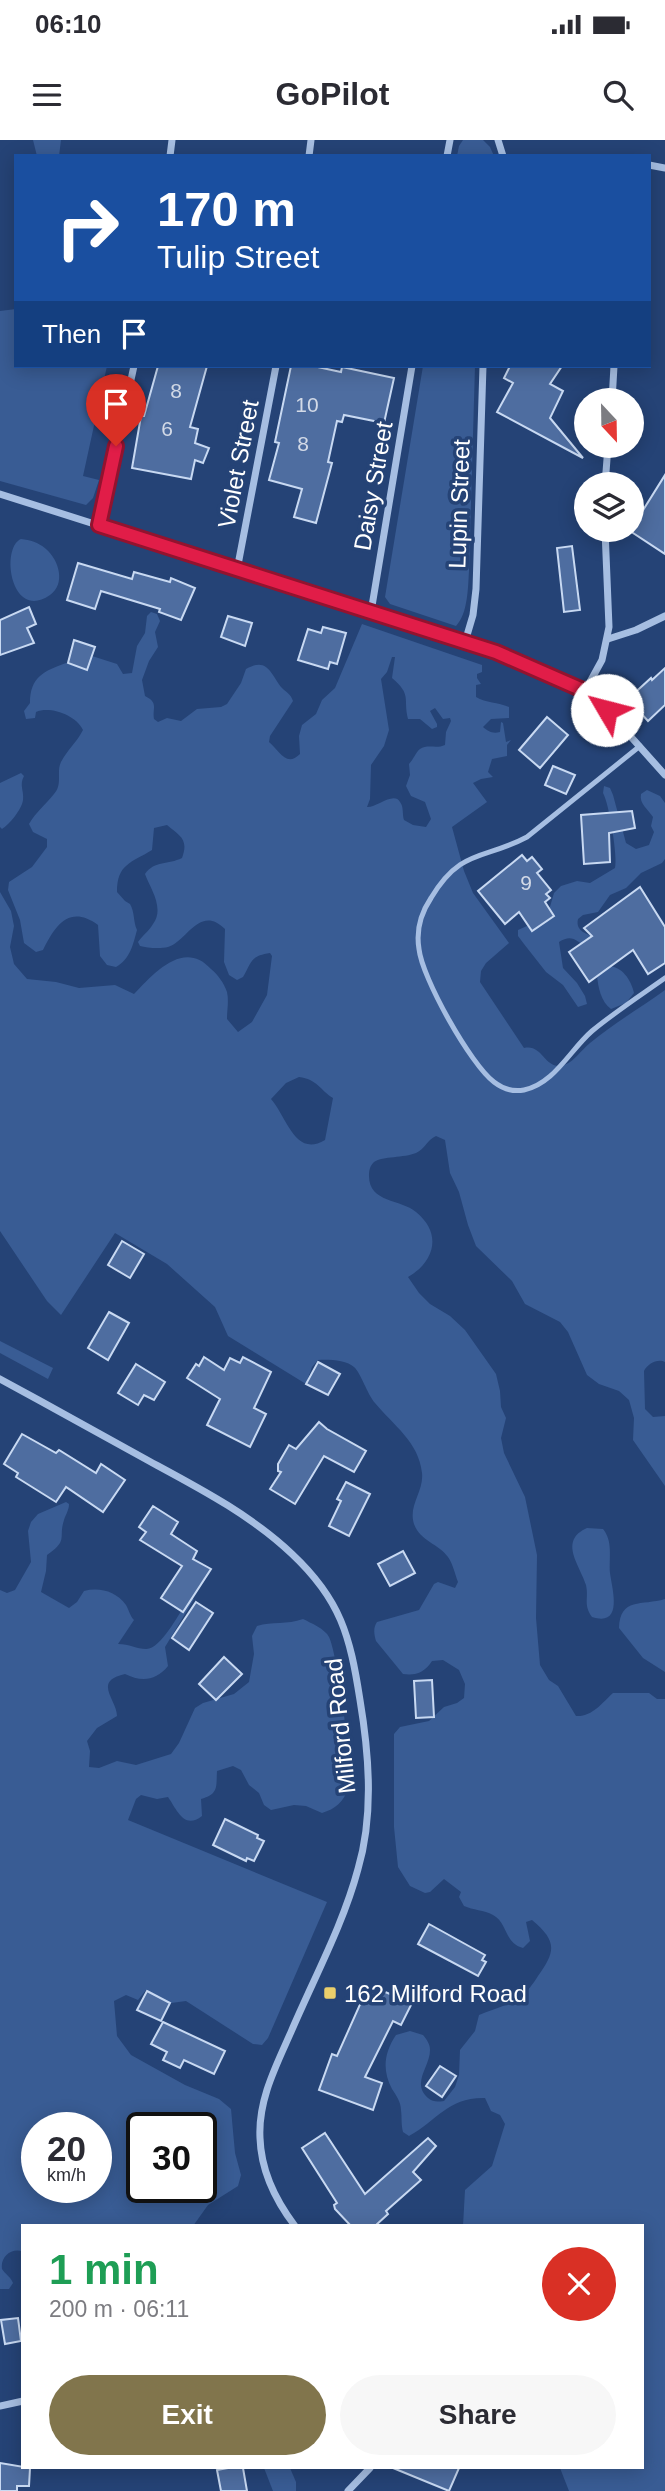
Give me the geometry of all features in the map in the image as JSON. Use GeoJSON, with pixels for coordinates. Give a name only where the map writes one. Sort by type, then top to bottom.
{"type":"FeatureCollection","features":[{"type":"Feature","properties":{"kind":"street"},"geometry":{"type":"LineString","coordinates":[[99,525],[134,368]]}},
{"type":"Feature","properties":{"kind":"street","name":"Violet Street"},"geometry":{"type":"LineString","coordinates":[[237,569],[276,368]]}},
{"type":"Feature","properties":{"kind":"street","name":"Daisy Street"},"geometry":{"type":"LineString","coordinates":[[371,612],[412,368]]}},
{"type":"Feature","properties":{"kind":"street","name":"Lupin Street"},"geometry":{"type":"LineString","coordinates":[[465,642],[476,589],[483,368]]}},
{"type":"Feature","properties":{"kind":"street"},"geometry":{"type":"LineString","coordinates":[[612,388],[614,368]]}},
{"type":"Feature","properties":{"kind":"street"},"geometry":{"type":"LineString","coordinates":[[0,494],[496,652],[585,691],[607,710],[665,775]]}},
{"type":"Feature","properties":{"kind":"street"},"geometry":{"type":"LineString","coordinates":[[585,691],[602,660],[608,639],[610,611],[606,542]]}},
{"type":"Feature","properties":{"kind":"street"},"geometry":{"type":"LineString","coordinates":[[608,639],[665,617]]}},
{"type":"Feature","properties":{"kind":"street","name":"Milford Road"},"geometry":{"type":"LineString","coordinates":[[0,1379],[208,1493],[272,1536],[292,1553],[325,1591],[339,1612],[348,1635],[362,1709],[367,1773],[366,1823],[362,1852],[348,1901],[271,2076],[261,2112],[260,2138],[264,2165],[278,2199],[294,2224]]}},
{"type":"Feature","properties":{"kind":"street"},"geometry":{"type":"LineString","coordinates":[[0,2406],[21,2401]]}},
{"type":"Feature","properties":{"kind":"street"},"geometry":{"type":"LineString","coordinates":[[348,2491],[369,2469]]}},
{"type":"Feature","properties":{"kind":"lane"},"geometry":{"type":"LineString","coordinates":[[640,746],[527,837],[480,853],[453,869],[431,897],[423,914],[418,936],[419,951],[432,991],[481,1068],[496,1084],[512,1090],[530,1088],[545,1080],[588,1034],[665,978]]}},
{"type":"Feature","properties":{"kind":"shaded area"},"geometry":{"type":"Polygon","coordinates":[[[33,140],[61,140],[59,154],[36,154],[33,140]]]}},
{"type":"Feature","properties":{"kind":"shaded area"},"geometry":{"type":"Polygon","coordinates":[[[463,140],[483,140],[493,154],[457,154],[463,140]]]}},
{"type":"Feature","properties":{"kind":"shaded area"},"geometry":{"type":"Polygon","coordinates":[[[14,309],[14,368],[107,368],[83,476],[99,480],[93,498],[86,505],[0,481],[0,311],[14,309]]]}},
{"type":"Feature","properties":{"kind":"shaded area"},"geometry":{"type":"Polygon","coordinates":[[[423,368],[475,368],[468,585],[463,615],[456,626],[390,604],[385,597],[423,368]]]}},
{"type":"Feature","properties":{"kind":"shaded area"},"geometry":{"type":"Polygon","coordinates":[[[21,539],[46,549],[59,572],[55,590],[37,601],[26,599],[18,592],[13,580],[11,555],[21,539]]]}},
{"type":"Feature","properties":{"kind":"shaded area"},"geometry":{"type":"Polygon","coordinates":[[[151,612],[157,614],[160,621],[155,632],[158,647],[142,680],[145,696],[153,703],[154,719],[158,722],[167,718],[181,721],[197,709],[221,707],[227,704],[241,683],[246,669],[264,666],[293,701],[270,736],[269,742],[283,756],[291,759],[300,754],[299,736],[302,725],[316,714],[322,700],[335,688],[362,624],[482,665],[482,672],[477,674],[481,684],[476,685],[476,697],[509,707],[509,718],[491,719],[483,727],[490,732],[500,732],[501,722],[506,742],[511,740],[507,745],[507,756],[492,759],[488,772],[493,777],[473,783],[487,802],[452,827],[473,893],[509,943],[486,963],[481,971],[480,982],[524,1048],[535,1049],[550,1063],[560,1066],[568,1063],[599,1036],[665,990],[665,1362],[653,1362],[644,1371],[645,1409],[653,1417],[665,1416],[665,1486],[633,1440],[634,1418],[629,1400],[619,1391],[599,1384],[587,1375],[568,1332],[560,1322],[525,1304],[512,1281],[476,1246],[459,1192],[450,1173],[445,1140],[436,1136],[416,1153],[378,1160],[372,1165],[369,1176],[374,1191],[416,1212],[430,1229],[432,1247],[429,1256],[417,1271],[408,1277],[430,1304],[450,1316],[465,1330],[496,1374],[501,1407],[506,1418],[501,1438],[504,1453],[525,1497],[537,1555],[536,1618],[540,1665],[549,1680],[558,1686],[576,1716],[592,1712],[613,1693],[649,1693],[657,1699],[665,1699],[665,2491],[569,2491],[560,2469],[644,2469],[644,2224],[463,2224],[465,2190],[492,2166],[505,2124],[500,2115],[491,2111],[485,2098],[472,2099],[452,2105],[409,2136],[403,2132],[400,2104],[387,2075],[387,2055],[396,2035],[410,2031],[423,2035],[430,2050],[421,2087],[430,2099],[444,2101],[455,2087],[459,2075],[460,2050],[475,2031],[479,2015],[510,2003],[525,1993],[551,1953],[550,1940],[532,1920],[526,1922],[530,1941],[523,1948],[512,1942],[498,1919],[490,1913],[464,1906],[459,1897],[461,1892],[444,1879],[430,1892],[425,1893],[410,1886],[398,1867],[394,1827],[394,1734],[400,1727],[429,1721],[444,1707],[457,1703],[464,1698],[465,1684],[459,1670],[443,1660],[432,1661],[420,1672],[403,1674],[376,1641],[374,1629],[377,1622],[419,1610],[434,1584],[438,1582],[455,1588],[458,1582],[448,1557],[425,1538],[414,1524],[413,1511],[422,1480],[416,1452],[372,1399],[354,1367],[337,1360],[318,1360],[312,1367],[306,1384],[228,1336],[215,1307],[167,1264],[115,1233],[61,1315],[47,1301],[0,1231],[0,892],[11,911],[14,926],[10,947],[14,964],[27,979],[79,988],[115,985],[134,994],[170,962],[190,957],[214,971],[222,982],[228,995],[227,1019],[238,1032],[252,1022],[267,995],[272,956],[270,953],[255,958],[243,977],[237,980],[229,975],[224,962],[225,929],[216,922],[201,922],[168,947],[140,946],[138,942],[151,926],[158,911],[145,874],[157,865],[182,858],[184,852],[182,838],[167,825],[154,828],[152,850],[127,865],[120,875],[117,892],[130,904],[137,930],[130,951],[121,964],[116,967],[107,965],[100,956],[98,925],[79,917],[71,917],[58,926],[43,950],[36,952],[24,943],[20,920],[8,890],[9,882],[32,867],[47,847],[47,839],[33,832],[29,824],[57,790],[61,762],[83,730],[75,720],[55,711],[42,710],[36,712],[35,718],[26,719],[24,711],[30,703],[33,687],[45,672],[66,663],[87,670],[92,656],[117,664],[123,674],[132,673],[137,646],[145,633],[147,616],[151,612]],[[392,657],[387,672],[381,679],[389,730],[384,746],[371,765],[370,799],[367,807],[397,799],[402,806],[404,820],[426,827],[431,819],[425,802],[411,796],[406,786],[410,775],[409,764],[420,749],[445,745],[446,732],[451,721],[450,718],[443,719],[435,708],[430,711],[437,727],[432,729],[420,719],[408,719],[405,693],[392,678],[395,657],[392,657]],[[299,1077],[286,1083],[271,1099],[299,1140],[306,1144],[315,1144],[325,1140],[333,1098],[305,1078],[299,1077]]]}},
{"type":"Feature","properties":{"kind":"shaded area"},"geometry":{"type":"Polygon","coordinates":[[[21,773],[24,776],[22,804],[2,829],[0,783],[21,773]]]}},
{"type":"Feature","properties":{"kind":"shaded area"},"geometry":{"type":"Polygon","coordinates":[[[604,786],[610,788],[613,795],[626,843],[636,849],[649,845],[654,832],[651,826],[653,817],[643,804],[641,794],[647,790],[660,796],[665,803],[665,859],[641,873],[626,888],[610,895],[598,912],[583,915],[578,919],[580,930],[597,938],[586,948],[570,938],[559,942],[563,968],[585,996],[587,1004],[578,1007],[563,985],[546,972],[524,944],[518,936],[518,930],[547,917],[554,893],[561,886],[577,881],[590,883],[615,868],[614,843],[603,793],[604,786]]]}},
{"type":"Feature","properties":{"kind":"shaded area"},"geometry":{"type":"Polygon","coordinates":[[[608,966],[618,968],[625,975],[634,993],[626,1003],[611,1009],[602,998],[597,975],[608,966]]]}},
{"type":"Feature","properties":{"kind":"shaded area"},"geometry":{"type":"Polygon","coordinates":[[[0,1341],[53,1368],[48,1379],[0,1353],[0,1341]]]}},
{"type":"Feature","properties":{"kind":"shaded area"},"geometry":{"type":"Polygon","coordinates":[[[66,1502],[69,1504],[60,1542],[47,1555],[41,1592],[69,1608],[84,1591],[101,1590],[117,1596],[126,1605],[134,1620],[118,1644],[151,1648],[169,1630],[186,1603],[194,1599],[165,1647],[168,1666],[163,1671],[148,1679],[125,1674],[110,1681],[109,1692],[117,1716],[97,1728],[87,1741],[90,1751],[89,1767],[99,1768],[117,1761],[136,1765],[171,1754],[195,1708],[234,1694],[249,1682],[254,1654],[252,1636],[257,1626],[303,1619],[324,1631],[333,1648],[344,1712],[349,1777],[348,1788],[341,1801],[322,1813],[306,1806],[294,1805],[271,1810],[264,1805],[259,1793],[249,1785],[241,1770],[233,1766],[217,1771],[214,1792],[201,1799],[202,1816],[196,1820],[190,1821],[182,1817],[168,1797],[157,1799],[141,1795],[136,1799],[128,1820],[327,1902],[268,2038],[262,2045],[253,2044],[186,2001],[171,2003],[146,1990],[138,2000],[126,1995],[114,2001],[117,2036],[131,2055],[185,2085],[219,2099],[231,2109],[235,2153],[241,2175],[238,2186],[217,2199],[217,2112],[126,2112],[126,2203],[211,2203],[194,2224],[21,2224],[21,2252],[8,2254],[2,2264],[2,2269],[13,2283],[9,2289],[0,2289],[0,1590],[7,1593],[15,1590],[31,1562],[28,1531],[38,1514],[66,1502]]]}},
{"type":"Feature","properties":{"kind":"shaded area"},"geometry":{"type":"Polygon","coordinates":[[[587,1528],[603,1529],[609,1544],[614,1605],[609,1617],[602,1619],[592,1617],[589,1612],[586,1585],[573,1554],[574,1540],[578,1533],[587,1528]]]}},
{"type":"Feature","properties":{"kind":"shaded area"},"geometry":{"type":"Polygon","coordinates":[[[665,1599],[665,1672],[643,1658],[619,1628],[623,1611],[628,1607],[665,1599]]]}},
{"type":"Feature","properties":{"kind":"shaded area"},"geometry":{"type":"Polygon","coordinates":[[[264,2469],[290,2469],[296,2482],[296,2491],[273,2491],[264,2469]]]}},
{"type":"Feature","properties":{"kind":"building"},"geometry":{"type":"Polygon","coordinates":[[[157,368],[206,368],[190,427],[198,429],[195,443],[209,448],[203,463],[195,460],[191,479],[132,468],[141,416],[144,416],[157,368]]]}},
{"type":"Feature","properties":{"kind":"building"},"geometry":{"type":"Polygon","coordinates":[[[291,368],[322,368],[341,372],[342,368],[347,368],[394,378],[384,423],[344,415],[342,422],[337,421],[328,462],[332,463],[316,523],[294,517],[302,489],[269,480],[279,443],[275,442],[291,368]]]}},
{"type":"Feature","properties":{"kind":"building"},"geometry":{"type":"Polygon","coordinates":[[[509,368],[561,368],[550,384],[563,391],[550,418],[574,447],[574,453],[497,412],[513,383],[504,378],[509,368]]]}},
{"type":"Feature","properties":{"kind":"building"},"geometry":{"type":"Polygon","coordinates":[[[665,475],[665,554],[644,540],[644,509],[665,475]]]}},
{"type":"Feature","properties":{"kind":"building"},"geometry":{"type":"Polygon","coordinates":[[[572,546],[580,610],[564,612],[557,548],[572,546]]]}},
{"type":"Feature","properties":{"kind":"building"},"geometry":{"type":"Polygon","coordinates":[[[78,563],[132,579],[134,572],[170,582],[171,578],[195,588],[181,620],[159,612],[160,609],[101,591],[95,609],[67,600],[78,563]]]}},
{"type":"Feature","properties":{"kind":"building"},"geometry":{"type":"Polygon","coordinates":[[[29,607],[36,624],[27,628],[34,643],[0,655],[0,620],[29,607]]]}},
{"type":"Feature","properties":{"kind":"building"},"geometry":{"type":"Polygon","coordinates":[[[228,616],[252,623],[245,646],[221,637],[228,616]]]}},
{"type":"Feature","properties":{"kind":"building"},"geometry":{"type":"Polygon","coordinates":[[[323,627],[346,633],[337,664],[330,662],[328,669],[298,660],[308,629],[321,633],[323,627]]]}},
{"type":"Feature","properties":{"kind":"building"},"geometry":{"type":"Polygon","coordinates":[[[74,640],[95,647],[87,670],[68,663],[74,640]]]}},
{"type":"Feature","properties":{"kind":"building"},"geometry":{"type":"Polygon","coordinates":[[[665,668],[665,705],[648,721],[628,699],[665,668]]]}},
{"type":"Feature","properties":{"kind":"building"},"geometry":{"type":"Polygon","coordinates":[[[547,717],[568,735],[540,768],[519,750],[547,717]]]}},
{"type":"Feature","properties":{"kind":"building"},"geometry":{"type":"Polygon","coordinates":[[[553,766],[575,775],[566,794],[545,785],[553,766]]]}},
{"type":"Feature","properties":{"kind":"building"},"geometry":{"type":"Polygon","coordinates":[[[632,811],[635,828],[609,833],[610,862],[584,864],[581,815],[632,811]]]}},
{"type":"Feature","properties":{"kind":"building"},"geometry":{"type":"Polygon","coordinates":[[[522,855],[527,861],[532,857],[542,869],[537,873],[551,890],[546,894],[550,898],[545,902],[554,916],[532,931],[519,912],[505,924],[478,891],[522,855]]]}},
{"type":"Feature","properties":{"kind":"building"},"geometry":{"type":"Polygon","coordinates":[[[640,887],[665,927],[665,963],[648,974],[633,950],[589,982],[569,952],[592,936],[584,928],[640,887]]]}},
{"type":"Feature","properties":{"kind":"building"},"geometry":{"type":"Polygon","coordinates":[[[122,1241],[144,1254],[130,1278],[108,1265],[122,1241]]]}},
{"type":"Feature","properties":{"kind":"building"},"geometry":{"type":"Polygon","coordinates":[[[109,1312],[129,1323],[108,1360],[88,1348],[109,1312]]]}},
{"type":"Feature","properties":{"kind":"building"},"geometry":{"type":"Polygon","coordinates":[[[204,1357],[224,1370],[230,1358],[240,1363],[243,1357],[271,1372],[254,1408],[266,1414],[250,1447],[207,1425],[220,1399],[187,1378],[204,1357]]]}},
{"type":"Feature","properties":{"kind":"building"},"geometry":{"type":"Polygon","coordinates":[[[318,1362],[340,1374],[328,1395],[306,1384],[318,1362]]]}},
{"type":"Feature","properties":{"kind":"building"},"geometry":{"type":"Polygon","coordinates":[[[136,1364],[165,1382],[154,1400],[144,1395],[138,1405],[118,1393],[136,1364]]]}},
{"type":"Feature","properties":{"kind":"building"},"geometry":{"type":"Polygon","coordinates":[[[319,1422],[366,1451],[354,1472],[324,1456],[295,1504],[270,1489],[281,1472],[278,1471],[278,1464],[289,1445],[296,1449],[319,1422]]]}},
{"type":"Feature","properties":{"kind":"building"},"geometry":{"type":"Polygon","coordinates":[[[22,1434],[56,1453],[59,1450],[96,1473],[101,1464],[125,1480],[103,1512],[66,1487],[56,1502],[16,1477],[18,1473],[4,1464],[22,1434]]]}},
{"type":"Feature","properties":{"kind":"building"},"geometry":{"type":"Polygon","coordinates":[[[346,1482],[370,1494],[349,1536],[329,1526],[341,1501],[337,1499],[346,1482]]]}},
{"type":"Feature","properties":{"kind":"building"},"geometry":{"type":"Polygon","coordinates":[[[153,1506],[178,1522],[171,1534],[197,1551],[193,1559],[211,1569],[183,1612],[161,1598],[182,1566],[140,1540],[146,1532],[139,1527],[153,1506]]]}},
{"type":"Feature","properties":{"kind":"building"},"geometry":{"type":"Polygon","coordinates":[[[403,1551],[415,1573],[390,1586],[378,1564],[403,1551]]]}},
{"type":"Feature","properties":{"kind":"building"},"geometry":{"type":"Polygon","coordinates":[[[196,1602],[213,1613],[189,1650],[172,1638],[196,1602]]]}},
{"type":"Feature","properties":{"kind":"building"},"geometry":{"type":"Polygon","coordinates":[[[224,1657],[242,1674],[216,1700],[199,1684],[224,1657]]]}},
{"type":"Feature","properties":{"kind":"building"},"geometry":{"type":"Polygon","coordinates":[[[432,1680],[434,1717],[416,1718],[414,1681],[432,1680]]]}},
{"type":"Feature","properties":{"kind":"building"},"geometry":{"type":"Polygon","coordinates":[[[225,1819],[258,1835],[257,1838],[264,1841],[254,1861],[247,1858],[246,1861],[213,1845],[225,1819]]]}},
{"type":"Feature","properties":{"kind":"building"},"geometry":{"type":"Polygon","coordinates":[[[429,1924],[485,1955],[482,1960],[486,1962],[478,1976],[418,1944],[429,1924]]]}},
{"type":"Feature","properties":{"kind":"building"},"geometry":{"type":"Polygon","coordinates":[[[373,1987],[412,2003],[401,2025],[393,2021],[365,2077],[382,2083],[373,2110],[319,2090],[332,2054],[337,2056],[366,1991],[371,1993],[373,1987]]]}},
{"type":"Feature","properties":{"kind":"building"},"geometry":{"type":"Polygon","coordinates":[[[147,1991],[170,2003],[161,2021],[137,2010],[147,1991]]]}},
{"type":"Feature","properties":{"kind":"building"},"geometry":{"type":"Polygon","coordinates":[[[163,2022],[225,2051],[214,2074],[184,2060],[180,2068],[163,2060],[167,2052],[151,2044],[163,2022]]]}},
{"type":"Feature","properties":{"kind":"building"},"geometry":{"type":"Polygon","coordinates":[[[440,2066],[456,2076],[442,2097],[426,2086],[440,2066]]]}},
{"type":"Feature","properties":{"kind":"building"},"geometry":{"type":"Polygon","coordinates":[[[325,2133],[365,2194],[428,2138],[436,2146],[413,2172],[421,2180],[386,2211],[388,2214],[377,2224],[349,2224],[335,2209],[334,2205],[337,2203],[302,2148],[325,2133]]]}},
{"type":"Feature","properties":{"kind":"building"},"geometry":{"type":"Polygon","coordinates":[[[18,2318],[21,2341],[5,2344],[1,2320],[18,2318]]]}},
{"type":"Feature","properties":{"kind":"building"},"geometry":{"type":"Polygon","coordinates":[[[0,2463],[30,2469],[29,2486],[17,2486],[17,2491],[0,2491],[0,2463]]]}},
{"type":"Feature","properties":{"kind":"building"},"geometry":{"type":"Polygon","coordinates":[[[243,2469],[247,2491],[221,2491],[217,2470],[243,2469]]]}},
{"type":"Feature","properties":{"kind":"building"},"geometry":{"type":"Polygon","coordinates":[[[395,2469],[459,2469],[449,2491],[395,2469]]]}},
{"type":"Feature","properties":{"kind":"place","name":"162 Milford Road"},"geometry":{"type":"Point","coordinates":[330,1993]}},
{"type":"Feature","properties":{"kind":"route"},"geometry":{"type":"LineString","coordinates":[[116,446],[99,525],[496,652],[585,691],[607,710]]}}]}
